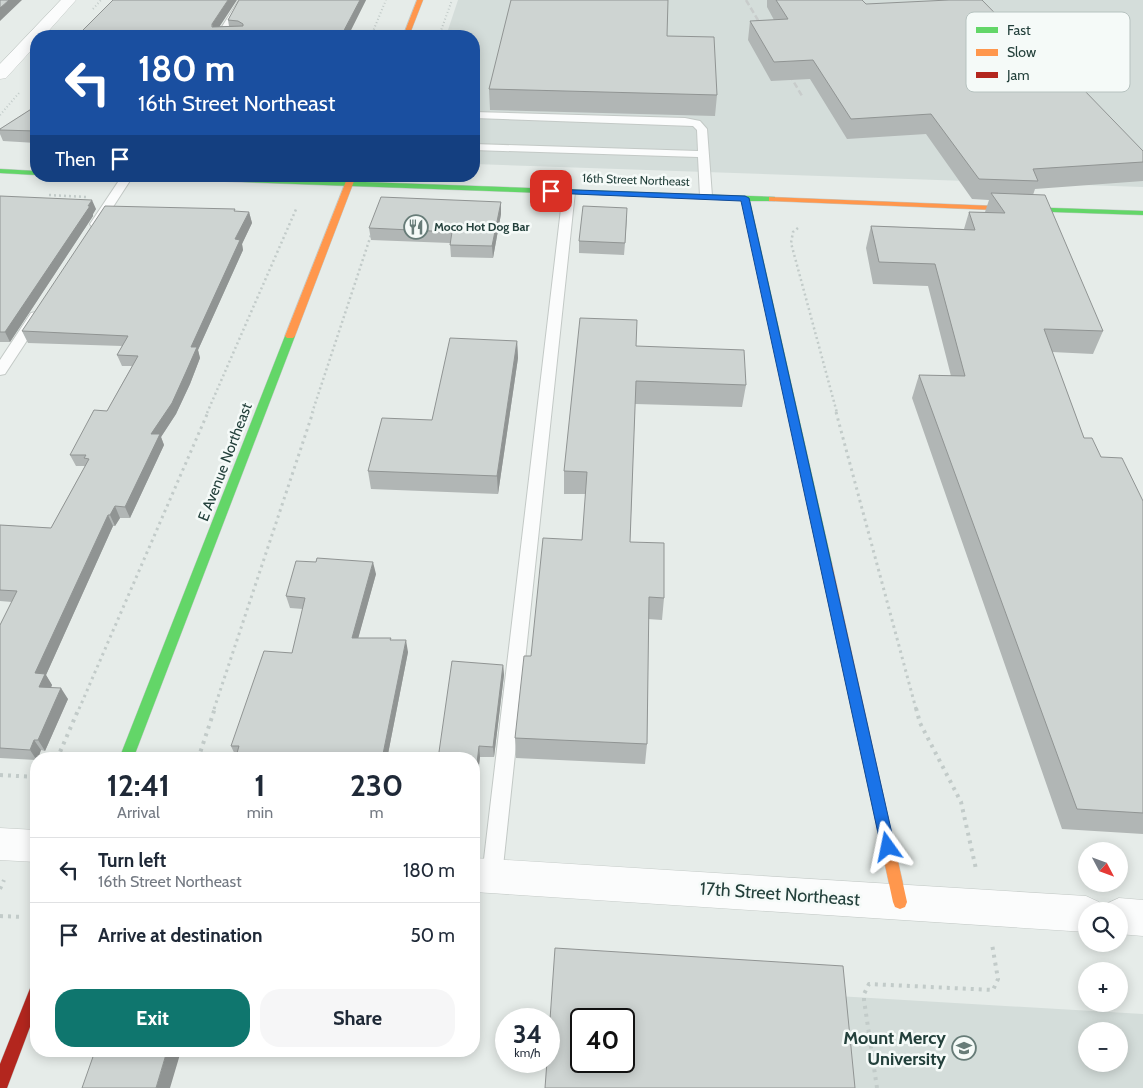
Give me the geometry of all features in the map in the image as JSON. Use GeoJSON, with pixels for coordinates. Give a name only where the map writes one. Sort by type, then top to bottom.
{"type":"FeatureCollection","features":[{"type":"Feature","properties":{"kind":"street"},"geometry":{"type":"LineString","coordinates":[[41,30],[69,0]]}},
{"type":"Feature","properties":{"kind":"street"},"geometry":{"type":"LineString","coordinates":[[408,30],[420,0]]}},
{"type":"Feature","properties":{"kind":"street"},"geometry":{"type":"LineString","coordinates":[[0,74],[30,42]]}},
{"type":"Feature","properties":{"kind":"street"},"geometry":{"type":"LineString","coordinates":[[0,171],[30,172]]}},
{"type":"Feature","properties":{"kind":"street","name":"E Avenue Northeast"},"geometry":{"type":"LineString","coordinates":[[129,752],[349,182]]}},
{"type":"Feature","properties":{"kind":"street","name":"16th Street Northeast"},"geometry":{"type":"LineString","coordinates":[[386,182],[569,192],[1143,213]]}},
{"type":"Feature","properties":{"kind":"street"},"geometry":{"type":"LineString","coordinates":[[745,198],[900,902]]}},
{"type":"Feature","properties":{"kind":"street"},"geometry":{"type":"LineString","coordinates":[[0,844],[30,846]]}},
{"type":"Feature","properties":{"kind":"street","name":"17th Street Northeast"},"geometry":{"type":"LineString","coordinates":[[483,875],[1078,913]]}},
{"type":"Feature","properties":{"kind":"street"},"geometry":{"type":"LineString","coordinates":[[1128,917],[1143,918]]}},
{"type":"Feature","properties":{"kind":"street"},"geometry":{"type":"LineString","coordinates":[[0,1085],[30,1007]]}},
{"type":"Feature","properties":{"kind":"lane"},"geometry":{"type":"LineString","coordinates":[[226,30],[244,0]]}},
{"type":"Feature","properties":{"kind":"lane"},"geometry":{"type":"LineString","coordinates":[[480,115],[685,121],[696,123],[702,129],[706,196]]}},
{"type":"Feature","properties":{"kind":"lane"},"geometry":{"type":"LineString","coordinates":[[480,148],[704,154]]}},
{"type":"Feature","properties":{"kind":"lane"},"geometry":{"type":"LineString","coordinates":[[92,231],[123,182]]}},
{"type":"Feature","properties":{"kind":"lane"},"geometry":{"type":"LineString","coordinates":[[483,875],[569,192]]}},
{"type":"Feature","properties":{"kind":"lane"},"geometry":{"type":"LineString","coordinates":[[0,371],[43,305]]}},
{"type":"Feature","properties":{"kind":"path"},"geometry":{"type":"LineString","coordinates":[[374,30],[386,0]]}},
{"type":"Feature","properties":{"kind":"path"},"geometry":{"type":"LineString","coordinates":[[442,30],[452,0]]}},
{"type":"Feature","properties":{"kind":"path"},"geometry":{"type":"LineString","coordinates":[[60,752],[298,204]]}},
{"type":"Feature","properties":{"kind":"path"},"geometry":{"type":"LineString","coordinates":[[804,225],[792,232],[791,243],[920,723],[961,802],[977,873]]}},
{"type":"Feature","properties":{"kind":"path"},"geometry":{"type":"LineString","coordinates":[[200,752],[374,226]]}},
{"type":"Feature","properties":{"kind":"path"},"geometry":{"type":"LineString","coordinates":[[0,775],[30,777]]}},
{"type":"Feature","properties":{"kind":"path"},"geometry":{"type":"LineString","coordinates":[[0,889],[5,877]]}},
{"type":"Feature","properties":{"kind":"path"},"geometry":{"type":"LineString","coordinates":[[0,916],[23,917]]}},
{"type":"Feature","properties":{"kind":"path"},"geometry":{"type":"LineString","coordinates":[[877,1088],[864,1000],[866,987],[869,984],[890,984],[984,991],[993,990],[998,979],[992,944]]}},
{"type":"Feature","properties":{"kind":"shaded area"},"geometry":{"type":"Polygon","coordinates":[[[458,0],[1143,0],[1143,187],[480,164],[480,30],[448,30],[458,0]]]}},
{"type":"Feature","properties":{"kind":"shaded area","name":"Mount Mercy University"},"geometry":{"type":"Polygon","coordinates":[[[837,996],[1078,1010],[1078,1012],[1143,1014],[1143,1088],[846,1088],[837,996]]]}},
{"type":"Feature","properties":{"kind":"building"},"geometry":{"type":"Polygon","coordinates":[[[0,0],[9,0],[0,8],[0,0]]]}},
{"type":"Feature","properties":{"kind":"building"},"geometry":{"type":"Polygon","coordinates":[[[113,0],[228,0],[212,24],[212,27],[243,26],[238,21],[228,20],[239,0],[360,0],[344,30],[83,30],[113,0]]]}},
{"type":"Feature","properties":{"kind":"building"},"geometry":{"type":"Polygon","coordinates":[[[511,0],[668,0],[667,36],[714,37],[717,95],[489,89],[511,0]]]}},
{"type":"Feature","properties":{"kind":"building"},"geometry":{"type":"Polygon","coordinates":[[[776,0],[862,0],[866,4],[982,0],[994,12],[966,12],[966,92],[1086,92],[1143,151],[1143,162],[1033,169],[1038,181],[979,179],[931,114],[851,119],[813,60],[774,62],[750,21],[788,19],[776,0]]]}},
{"type":"Feature","properties":{"kind":"building"},"geometry":{"type":"Polygon","coordinates":[[[30,110],[30,131],[0,129],[30,110]]]}},
{"type":"Feature","properties":{"kind":"building"},"geometry":{"type":"Polygon","coordinates":[[[991,193],[1045,195],[1103,331],[1044,329],[1084,438],[1092,438],[1101,457],[1122,458],[1143,501],[1143,813],[1077,809],[919,375],[965,376],[935,264],[879,262],[871,226],[975,230],[969,212],[1005,213],[991,193]]]}},
{"type":"Feature","properties":{"kind":"building"},"geometry":{"type":"Polygon","coordinates":[[[0,196],[92,200],[88,206],[90,206],[5,332],[0,332],[0,196]]]}},
{"type":"Feature","properties":{"kind":"building"},"geometry":{"type":"Polygon","coordinates":[[[381,197],[501,202],[492,246],[450,245],[452,232],[369,228],[381,197]]]}},
{"type":"Feature","properties":{"kind":"building"},"geometry":{"type":"Polygon","coordinates":[[[105,206],[235,209],[234,211],[249,212],[235,239],[240,240],[191,347],[197,347],[186,372],[172,403],[151,434],[160,434],[125,507],[115,506],[110,515],[108,515],[35,673],[45,674],[39,687],[61,688],[38,740],[34,740],[30,750],[0,748],[0,625],[17,591],[0,590],[0,525],[51,528],[89,459],[84,458],[86,455],[70,455],[94,410],[107,411],[138,356],[117,355],[128,336],[22,331],[105,206]]]}},
{"type":"Feature","properties":{"kind":"building"},"geometry":{"type":"Polygon","coordinates":[[[583,206],[627,208],[625,243],[579,241],[583,206]]]}},
{"type":"Feature","properties":{"kind":"building"},"geometry":{"type":"Polygon","coordinates":[[[580,318],[637,320],[636,346],[744,350],[746,385],[636,381],[630,542],[664,543],[664,598],[649,597],[647,744],[515,738],[524,656],[531,656],[543,538],[582,540],[587,472],[564,471],[580,318]]]}},
{"type":"Feature","properties":{"kind":"building"},"geometry":{"type":"Polygon","coordinates":[[[450,338],[517,341],[497,476],[368,471],[382,418],[432,420],[450,338]]]}},
{"type":"Feature","properties":{"kind":"building"},"geometry":{"type":"Polygon","coordinates":[[[317,558],[373,562],[352,638],[406,640],[383,752],[237,752],[239,746],[231,746],[264,651],[292,653],[305,598],[286,596],[296,561],[316,562],[317,558]]]}},
{"type":"Feature","properties":{"kind":"building"},"geometry":{"type":"Polygon","coordinates":[[[452,661],[503,665],[493,747],[479,746],[478,752],[439,752],[452,661]]]}},
{"type":"Feature","properties":{"kind":"building"},"geometry":{"type":"Polygon","coordinates":[[[555,948],[843,966],[855,1088],[545,1088],[546,1073],[560,1073],[560,1008],[551,1008],[555,948]]]}},
{"type":"Feature","properties":{"kind":"building"},"geometry":{"type":"Polygon","coordinates":[[[93,1057],[165,1057],[156,1088],[82,1088],[93,1057]]]}},
{"type":"Feature","properties":{"kind":"railway"},"geometry":{"type":"LineString","coordinates":[[746,0],[765,32]]}},
{"type":"Feature","properties":{"kind":"railway"},"geometry":{"type":"LineString","coordinates":[[785,67],[802,96]]}},
{"type":"Feature","properties":{"kind":"traffic: fast"},"geometry":{"type":"LineString","coordinates":[[0,171],[30,173]]}},
{"type":"Feature","properties":{"kind":"traffic: fast"},"geometry":{"type":"LineString","coordinates":[[295,182],[772,199]]}},
{"type":"Feature","properties":{"kind":"traffic: fast"},"geometry":{"type":"LineString","coordinates":[[745,198],[826,564]]}},
{"type":"Feature","properties":{"kind":"traffic: fast"},"geometry":{"type":"LineString","coordinates":[[995,208],[1143,213]]}},
{"type":"Feature","properties":{"kind":"traffic: fast"},"geometry":{"type":"LineString","coordinates":[[129,752],[290,336]]}},
{"type":"Feature","properties":{"kind":"traffic: slow"},"geometry":{"type":"LineString","coordinates":[[408,30],[420,0]]}},
{"type":"Feature","properties":{"kind":"traffic: slow"},"geometry":{"type":"LineString","coordinates":[[290,336],[350,182]]}},
{"type":"Feature","properties":{"kind":"traffic: slow"},"geometry":{"type":"LineString","coordinates":[[772,199],[995,208]]}},
{"type":"Feature","properties":{"kind":"traffic: slow"},"geometry":{"type":"LineString","coordinates":[[826,564],[900,902]]}},
{"type":"Feature","properties":{"kind":"traffic: jam"},"geometry":{"type":"LineString","coordinates":[[0,1085],[30,1007]]}},
{"type":"Feature","properties":{"kind":"place","name":"Moco Hot Dog Bar"},"geometry":{"type":"Point","coordinates":[416,227]}},
{"type":"Feature","properties":{"kind":"place","name":"Mount Mercy University"},"geometry":{"type":"Point","coordinates":[964,1048]}},
{"type":"Feature","properties":{"kind":"route"},"geometry":{"type":"LineString","coordinates":[[551,191],[745,198],[888,847]]}}]}
